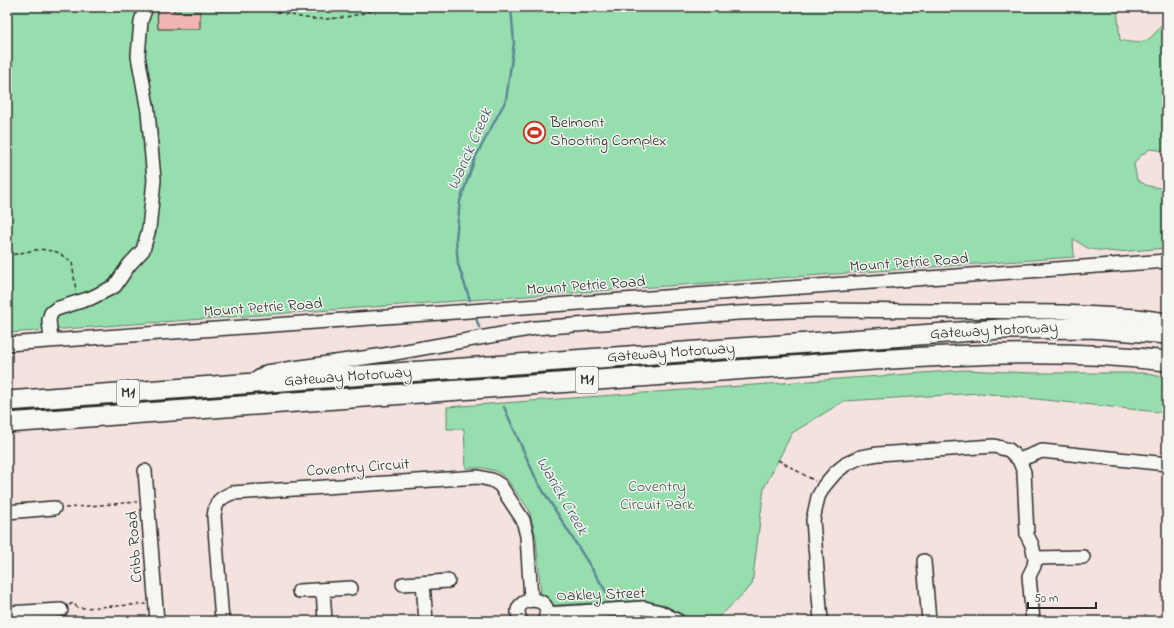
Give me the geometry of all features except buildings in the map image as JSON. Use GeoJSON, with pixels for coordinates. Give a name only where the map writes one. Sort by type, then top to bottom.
{"type":"FeatureCollection","features":[{"type":"Feature","properties":{"kind":"highway","name":"Gateway Motorway"},"geometry":{"type":"LineString","coordinates":[[7,401],[248,385],[1001,329],[1090,328],[1167,334]]}},
{"type":"Feature","properties":{"kind":"highway","name":"Gateway Motorway"},"geometry":{"type":"LineString","coordinates":[[7,422],[857,361],[974,354],[1082,354],[1167,361]]}},
{"type":"Feature","properties":{"kind":"street"},"geometry":{"type":"LineString","coordinates":[[51,340],[49,320],[51,312],[56,309],[92,298],[115,286],[129,265],[143,250],[149,229],[154,180],[148,111],[138,56],[141,21],[146,7]]}},
{"type":"Feature","properties":{"kind":"street","name":"Mount Petrie Road"},"geometry":{"type":"LineString","coordinates":[[7,344],[1167,261]]}},
{"type":"Feature","properties":{"kind":"street"},"geometry":{"type":"LineString","coordinates":[[248,385],[266,372],[405,352],[535,328],[730,314],[818,310],[1063,312],[1123,315],[1167,320]]}},
{"type":"Feature","properties":{"kind":"street"},"geometry":{"type":"LineString","coordinates":[[821,621],[813,520],[818,497],[824,486],[835,473],[846,464],[861,457],[878,454],[994,446],[1009,450],[1019,460],[1024,472],[1027,535],[1032,545],[1035,558],[1034,566],[1029,576],[1032,621]]}},
{"type":"Feature","properties":{"kind":"street"},"geometry":{"type":"LineString","coordinates":[[1019,460],[1042,451],[1167,464]]}},
{"type":"Feature","properties":{"kind":"street","name":"Cribb Road"},"geometry":{"type":"LineString","coordinates":[[144,471],[157,621]]}},
{"type":"Feature","properties":{"kind":"street","name":"Coventry Circuit"},"geometry":{"type":"LineString","coordinates":[[222,621],[214,516],[216,506],[220,498],[232,493],[478,477],[492,480],[500,485],[522,520],[527,536],[531,599]]}},
{"type":"Feature","properties":{"kind":"street"},"geometry":{"type":"LineString","coordinates":[[7,512],[54,508]]}},
{"type":"Feature","properties":{"kind":"street"},"geometry":{"type":"LineString","coordinates":[[1035,558],[1083,557]]}},
{"type":"Feature","properties":{"kind":"street"},"geometry":{"type":"LineString","coordinates":[[924,561],[929,621]]}},
{"type":"Feature","properties":{"kind":"street"},"geometry":{"type":"LineString","coordinates":[[403,584],[448,581]]}},
{"type":"Feature","properties":{"kind":"street"},"geometry":{"type":"LineString","coordinates":[[423,583],[426,621]]}},
{"type":"Feature","properties":{"kind":"street"},"geometry":{"type":"LineString","coordinates":[[299,591],[351,588]]}},
{"type":"Feature","properties":{"kind":"street"},"geometry":{"type":"LineString","coordinates":[[323,590],[325,621]]}},
{"type":"Feature","properties":{"kind":"street"},"geometry":{"type":"LineString","coordinates":[[521,621],[519,609],[526,601],[531,599],[542,603],[545,608],[545,617]]}},
{"type":"Feature","properties":{"kind":"street","name":"Oakley Street"},"geometry":{"type":"LineString","coordinates":[[545,617],[644,608],[660,612],[678,621]]}},
{"type":"Feature","properties":{"kind":"street"},"geometry":{"type":"LineString","coordinates":[[7,613],[61,610]]}},
{"type":"Feature","properties":{"kind":"path"},"geometry":{"type":"LineString","coordinates":[[257,7],[308,18],[330,18],[359,15],[386,7]]}},
{"type":"Feature","properties":{"kind":"path"},"geometry":{"type":"LineString","coordinates":[[7,257],[40,249],[57,252],[72,262],[78,302]]}},
{"type":"Feature","properties":{"kind":"path"},"geometry":{"type":"LineString","coordinates":[[778,460],[824,486]]}},
{"type":"Feature","properties":{"kind":"path"},"geometry":{"type":"LineString","coordinates":[[54,508],[71,508],[142,501]]}},
{"type":"Feature","properties":{"kind":"path"},"geometry":{"type":"LineString","coordinates":[[61,610],[73,603],[77,607],[82,608],[150,603]]}},
{"type":"Feature","properties":{"kind":"green space","name":"Belmont Shooting Complex"},"geometry":{"type":"Polygon","coordinates":[[[7,7],[1117,7],[1120,40],[1129,42],[1143,42],[1148,40],[1167,19],[1167,151],[1150,149],[1139,157],[1134,164],[1137,180],[1148,186],[1167,189],[1167,248],[1117,252],[1089,249],[1073,239],[1074,257],[7,333],[7,7]]]}},
{"type":"Feature","properties":{"kind":"green space","name":"Coventry Circuit Park"},"geometry":{"type":"Polygon","coordinates":[[[964,370],[1031,373],[1143,373],[1167,378],[1167,413],[980,393],[844,401],[792,433],[764,488],[752,585],[715,621],[692,621],[664,605],[648,601],[554,605],[541,595],[536,537],[529,510],[506,478],[496,471],[483,468],[466,468],[464,429],[447,429],[447,407],[964,370]]]}},
{"type":"Feature","properties":{"kind":"green space"},"geometry":{"type":"Polygon","coordinates":[[[631,617],[649,618],[655,621],[581,621],[631,617]]]}},
{"type":"Feature","properties":{"kind":"waterway","name":"Warick Creek"},"geometry":{"type":"LineString","coordinates":[[470,300],[458,264],[456,239],[460,201],[475,158],[506,100],[514,43],[511,7]]}},
{"type":"Feature","properties":{"kind":"waterway","name":"Warick Creek"},"geometry":{"type":"LineString","coordinates":[[475,315],[479,327]]}},
{"type":"Feature","properties":{"kind":"waterway","name":"Warick Creek"},"geometry":{"type":"LineString","coordinates":[[504,407],[537,481],[607,593]]}},
{"type":"Feature","properties":{"kind":"place","name":"Belmont Shooting Complex"},"geometry":{"type":"Point","coordinates":[535,132]}}]}
